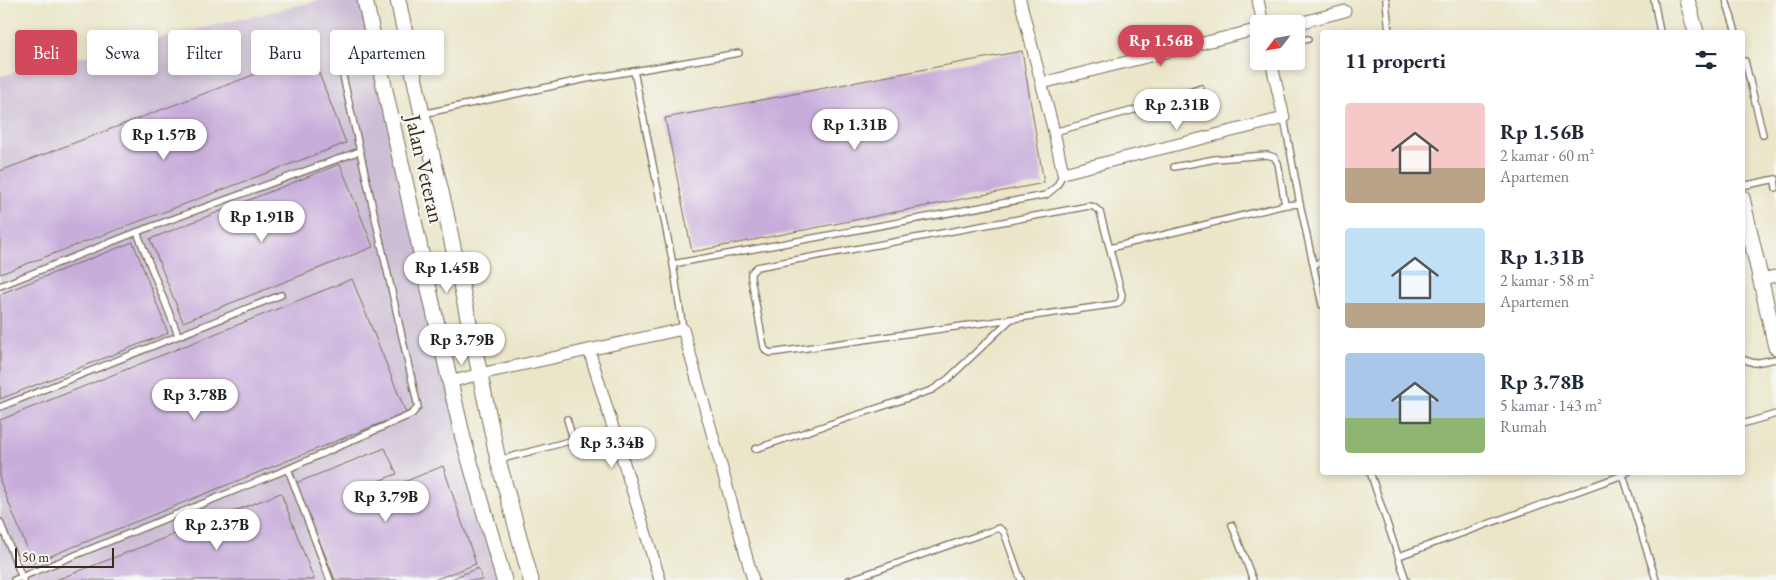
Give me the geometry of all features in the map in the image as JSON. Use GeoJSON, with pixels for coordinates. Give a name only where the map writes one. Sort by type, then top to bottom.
{"type":"FeatureCollection","features":[{"type":"Feature","properties":{"kind":"main road","name":"Jalan Veteran"},"geometry":{"type":"LineString","coordinates":[[365,0],[463,438],[504,580]]}},
{"type":"Feature","properties":{"kind":"main road","name":"Jalan Veteran"},"geometry":{"type":"LineString","coordinates":[[398,0],[422,114],[444,204],[498,460],[531,580]]}},
{"type":"Feature","properties":{"kind":"main road"},"geometry":{"type":"LineString","coordinates":[[1687,0],[1695,30]]}},
{"type":"Feature","properties":{"kind":"main road"},"geometry":{"type":"LineString","coordinates":[[1745,212],[1776,347]]}},
{"type":"Feature","properties":{"kind":"street"},"geometry":{"type":"LineString","coordinates":[[1020,0],[1050,81],[1054,132],[1069,171],[1284,118],[1273,70]]}},
{"type":"Feature","properties":{"kind":"street"},"geometry":{"type":"LineString","coordinates":[[1258,0],[1261,15]]}},
{"type":"Feature","properties":{"kind":"street"},"geometry":{"type":"LineString","coordinates":[[1305,21],[1345,11]]}},
{"type":"Feature","properties":{"kind":"street"},"geometry":{"type":"LineString","coordinates":[[1050,81],[1250,31]]}},
{"type":"Feature","properties":{"kind":"street"},"geometry":{"type":"LineString","coordinates":[[1760,279],[1776,276]]}},
{"type":"Feature","properties":{"kind":"street"},"geometry":{"type":"LineString","coordinates":[[450,382],[683,329],[753,580]]}},
{"type":"Feature","properties":{"kind":"street"},"geometry":{"type":"LineString","coordinates":[[589,350],[660,580]]}},
{"type":"Feature","properties":{"kind":"lane"},"geometry":{"type":"LineString","coordinates":[[1386,0],[1390,30]]}},
{"type":"Feature","properties":{"kind":"lane"},"geometry":{"type":"LineString","coordinates":[[1654,0],[1660,30]]}},
{"type":"Feature","properties":{"kind":"lane"},"geometry":{"type":"LineString","coordinates":[[1726,0],[1735,30]]}},
{"type":"Feature","properties":{"kind":"lane"},"geometry":{"type":"LineString","coordinates":[[422,114],[586,79],[738,53]]}},
{"type":"Feature","properties":{"kind":"lane"},"geometry":{"type":"LineString","coordinates":[[1745,66],[1763,135]]}},
{"type":"Feature","properties":{"kind":"lane"},"geometry":{"type":"LineString","coordinates":[[634,71],[673,264],[683,329]]}},
{"type":"Feature","properties":{"kind":"lane"},"geometry":{"type":"LineString","coordinates":[[14,580],[288,469],[412,414],[418,407],[343,75]]}},
{"type":"Feature","properties":{"kind":"lane"},"geometry":{"type":"LineString","coordinates":[[1054,132],[1135,110],[1201,88]]}},
{"type":"Feature","properties":{"kind":"lane"},"geometry":{"type":"LineString","coordinates":[[1284,118],[1320,295]]}},
{"type":"Feature","properties":{"kind":"lane"},"geometry":{"type":"LineString","coordinates":[[0,286],[137,232],[360,151]]}},
{"type":"Feature","properties":{"kind":"lane"},"geometry":{"type":"LineString","coordinates":[[1174,167],[1215,159],[1267,155],[1274,157],[1278,163],[1285,205]]}},
{"type":"Feature","properties":{"kind":"lane"},"geometry":{"type":"LineString","coordinates":[[673,264],[1046,195],[1057,186],[1069,171]]}},
{"type":"Feature","properties":{"kind":"lane"},"geometry":{"type":"LineString","coordinates":[[1745,185],[1775,179],[1776,188]]}},
{"type":"Feature","properties":{"kind":"lane"},"geometry":{"type":"LineString","coordinates":[[1110,248],[1285,205],[1300,204]]}},
{"type":"Feature","properties":{"kind":"lane"},"geometry":{"type":"LineString","coordinates":[[1089,206],[1094,207],[1100,212],[1122,295],[1121,300],[1117,304],[1011,319],[771,353],[766,351],[762,342],[751,273],[757,268],[1089,206]]}},
{"type":"Feature","properties":{"kind":"lane"},"geometry":{"type":"LineString","coordinates":[[137,232],[178,336]]}},
{"type":"Feature","properties":{"kind":"lane"},"geometry":{"type":"LineString","coordinates":[[1314,265],[1320,262]]}},
{"type":"Feature","properties":{"kind":"lane"},"geometry":{"type":"LineString","coordinates":[[0,407],[281,295]]}},
{"type":"Feature","properties":{"kind":"lane"},"geometry":{"type":"LineString","coordinates":[[755,449],[932,390],[948,379],[1011,319]]}},
{"type":"Feature","properties":{"kind":"lane"},"geometry":{"type":"LineString","coordinates":[[1745,361],[1754,363],[1776,359]]}},
{"type":"Feature","properties":{"kind":"lane"},"geometry":{"type":"LineString","coordinates":[[1745,423],[1776,414]]}},
{"type":"Feature","properties":{"kind":"lane"},"geometry":{"type":"LineString","coordinates":[[498,460],[570,442],[573,439],[567,419]]}},
{"type":"Feature","properties":{"kind":"lane"},"geometry":{"type":"LineString","coordinates":[[288,469],[330,580]]}},
{"type":"Feature","properties":{"kind":"lane"},"geometry":{"type":"LineString","coordinates":[[1371,475],[1406,580]]}},
{"type":"Feature","properties":{"kind":"lane"},"geometry":{"type":"LineString","coordinates":[[1399,556],[1619,475]]}},
{"type":"Feature","properties":{"kind":"lane"},"geometry":{"type":"LineString","coordinates":[[1625,475],[1656,580]]}},
{"type":"Feature","properties":{"kind":"lane"},"geometry":{"type":"LineString","coordinates":[[0,522],[22,578]]}},
{"type":"Feature","properties":{"kind":"lane"},"geometry":{"type":"LineString","coordinates":[[1232,525],[1253,580]]}},
{"type":"Feature","properties":{"kind":"lane"},"geometry":{"type":"LineString","coordinates":[[849,580],[999,528],[1004,532],[1021,580]]}},
{"type":"Feature","properties":{"kind":"shaded area"},"geometry":{"type":"Polygon","coordinates":[[[321,0],[365,0],[372,30],[330,30],[330,75],[383,75],[505,580],[0,580],[0,76],[15,72],[15,75],[77,75],[77,58],[87,55],[87,75],[158,75],[158,39],[168,36],[168,75],[241,75],[241,30],[194,30],[321,0]]]}},
{"type":"Feature","properties":{"kind":"building"},"geometry":{"type":"Polygon","coordinates":[[[1022,51],[1044,183],[692,252],[665,118],[1022,51]]]}},
{"type":"Feature","properties":{"kind":"building"},"geometry":{"type":"Polygon","coordinates":[[[253,75],[320,75],[346,143],[0,274],[0,171],[253,75]]]}},
{"type":"Feature","properties":{"kind":"building"},"geometry":{"type":"Polygon","coordinates":[[[340,164],[373,247],[183,322],[150,239],[340,164]]]}},
{"type":"Feature","properties":{"kind":"building"},"geometry":{"type":"Polygon","coordinates":[[[133,242],[168,333],[0,399],[0,294],[133,242]]]}},
{"type":"Feature","properties":{"kind":"building"},"geometry":{"type":"Polygon","coordinates":[[[352,279],[406,413],[33,563],[0,481],[0,420],[352,279]]]}},
{"type":"Feature","properties":{"kind":"building"},"geometry":{"type":"Polygon","coordinates":[[[385,448],[397,474],[375,482],[386,508],[405,500],[399,484],[443,466],[476,564],[434,580],[335,580],[296,483],[385,448]]]}},
{"type":"Feature","properties":{"kind":"building"},"geometry":{"type":"Polygon","coordinates":[[[281,493],[314,580],[56,580],[281,493]]]}},
{"type":"Feature","properties":{"kind":"building"},"geometry":{"type":"Polygon","coordinates":[[[478,568],[482,580],[449,580],[478,568]]]}}]}
